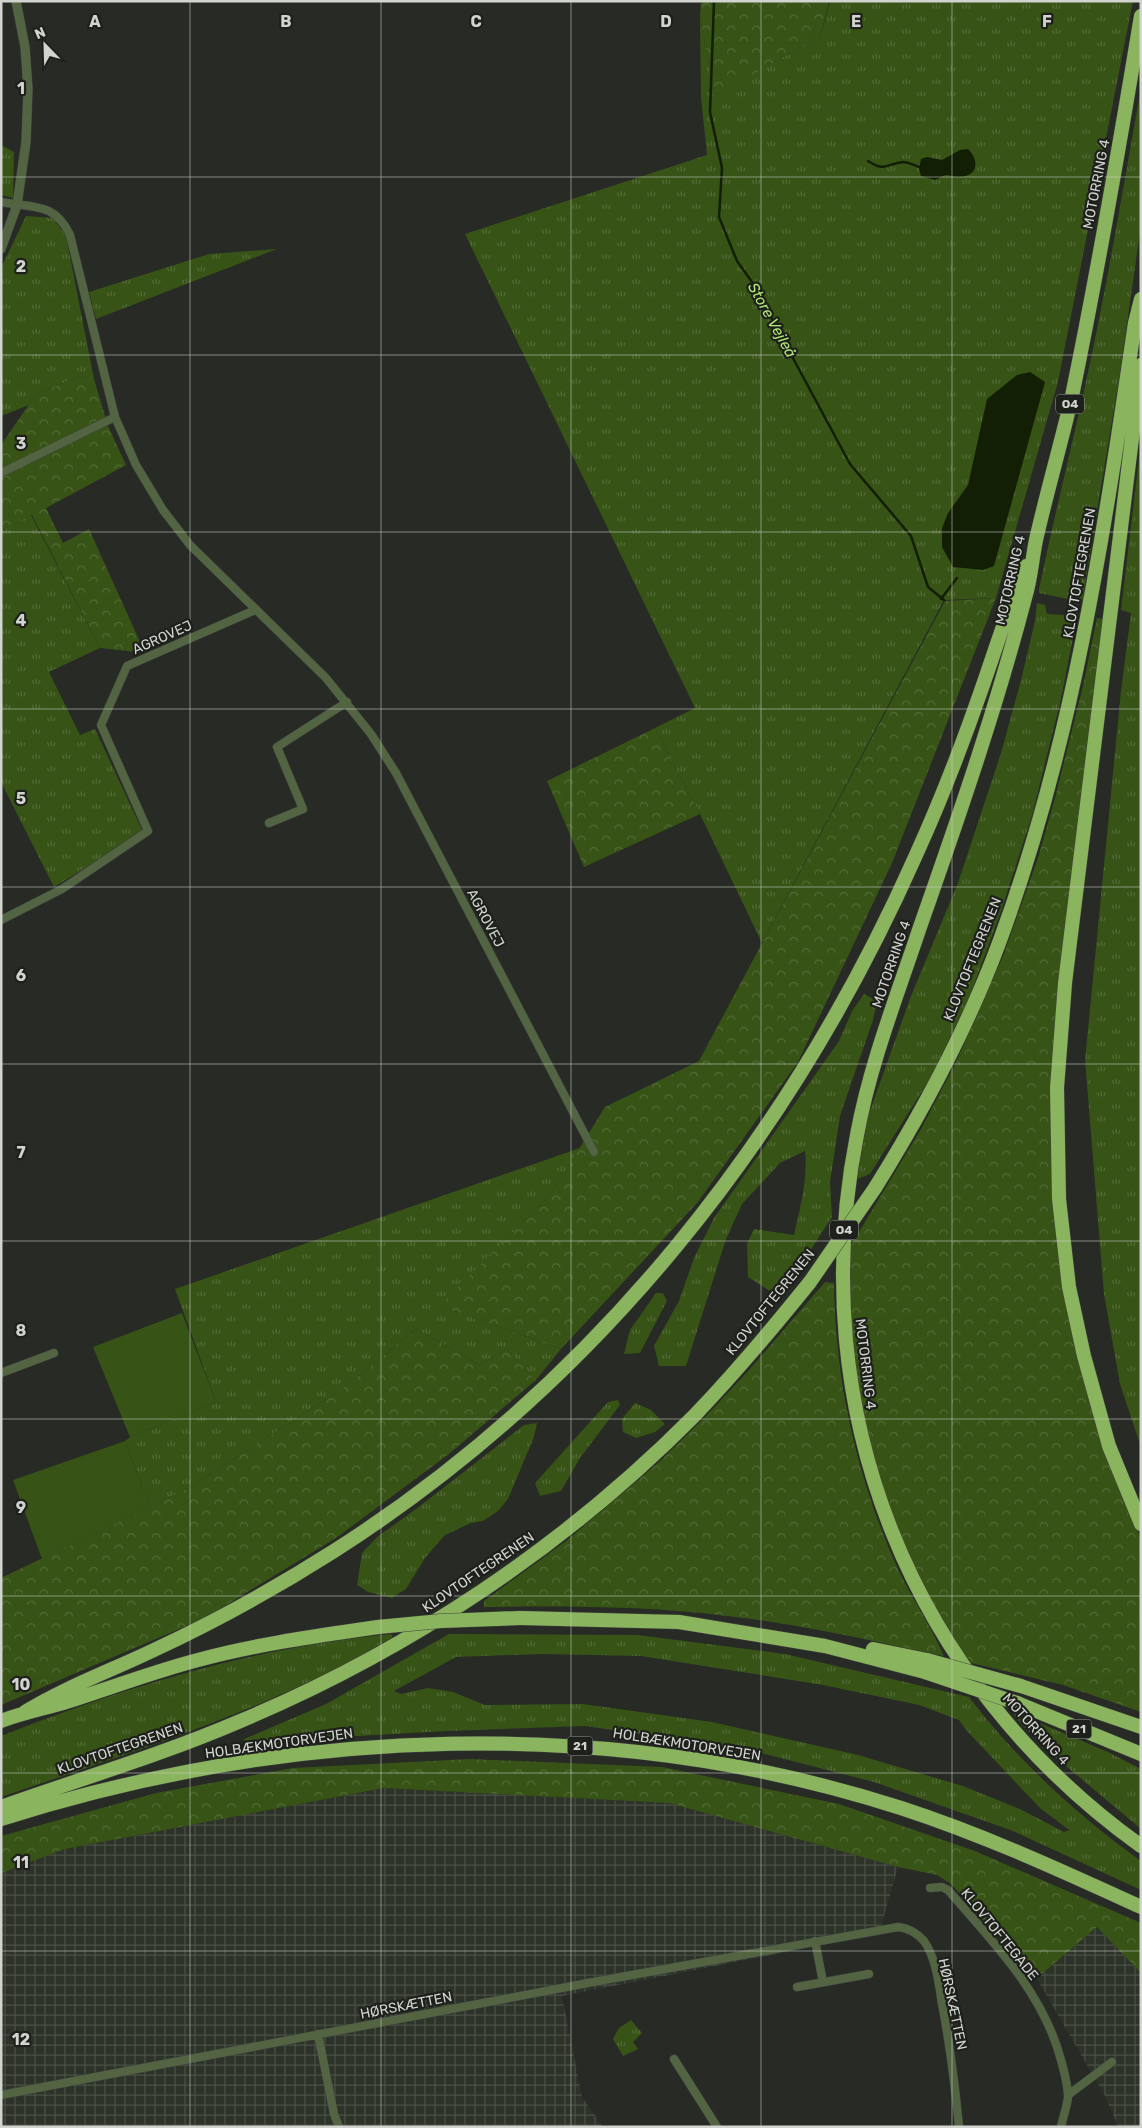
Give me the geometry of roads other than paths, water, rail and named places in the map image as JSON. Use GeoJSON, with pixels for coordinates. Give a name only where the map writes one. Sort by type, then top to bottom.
{"type":"FeatureCollection","features":[{"type":"Feature","properties":{"kind":"highway","name":"MOTORRING 4"},"geometry":{"type":"LineString","coordinates":[[1141,16],[1120,142],[1071,400],[1035,544],[1027,593],[953,833],[888,1022],[868,1088],[857,1134],[846,1207],[842,1270],[845,1338],[855,1409],[869,1467],[887,1522],[909,1572],[933,1618],[964,1667],[993,1707],[1025,1744],[1064,1784],[1141,1846]]}},
{"type":"Feature","properties":{"kind":"highway","name":"KLOVTOFTEGRENEN"},"geometry":{"type":"LineString","coordinates":[[1,1807],[158,1753],[238,1722],[366,1662],[472,1598],[540,1550],[602,1500],[652,1456],[726,1381],[810,1282],[875,1188],[931,1092],[998,945],[1030,854],[1069,704],[1087,621],[1111,489],[1135,323],[1141,299]]}},
{"type":"Feature","properties":{"kind":"highway"},"geometry":{"type":"LineString","coordinates":[[1141,365],[1065,983],[1057,1088],[1059,1199],[1069,1287],[1084,1356],[1109,1446],[1141,1524]]}},
{"type":"Feature","properties":{"kind":"highway"},"geometry":{"type":"LineString","coordinates":[[25,1712],[58,1692],[155,1650],[251,1602],[336,1550],[382,1519],[433,1482],[515,1414],[568,1365],[646,1282],[718,1195],[776,1114],[821,1041],[866,959],[917,854],[949,777],[983,686],[1015,591],[1035,544]]}},
{"type":"Feature","properties":{"kind":"highway","name":"21"},"geometry":{"type":"LineString","coordinates":[[1,1721],[25,1712],[62,1703],[142,1676],[199,1660],[310,1637],[378,1627],[441,1621],[520,1618],[679,1622],[739,1632],[789,1632],[926,1666],[1021,1686],[1141,1727]]}},
{"type":"Feature","properties":{"kind":"highway","name":"21"},"geometry":{"type":"LineString","coordinates":[[926,1666],[1141,1754]]}},
{"type":"Feature","properties":{"kind":"highway","name":"HOLBÆKMOTORVEJEN"},"geometry":{"type":"LineString","coordinates":[[1,1819],[102,1791],[184,1773],[319,1752],[408,1744],[477,1742],[595,1747],[694,1758],[785,1776],[859,1795],[993,1841],[1141,1907]]}},
{"type":"Feature","properties":{"kind":"street"},"geometry":{"type":"LineString","coordinates":[[1,249],[17,205],[26,142],[28,90],[25,47],[16,1]]}},
{"type":"Feature","properties":{"kind":"street","name":"AGROVEJ"},"geometry":{"type":"LineString","coordinates":[[1,202],[42,208],[56,213],[64,221],[70,235],[115,417],[136,465],[162,510],[190,545],[326,678],[371,734],[396,773],[594,1152]]}},
{"type":"Feature","properties":{"kind":"street"},"geometry":{"type":"LineString","coordinates":[[1,473],[115,417]]}},
{"type":"Feature","properties":{"kind":"street","name":"AGROVEJ"},"geometry":{"type":"LineString","coordinates":[[1,920],[62,889],[148,831],[101,725],[128,666],[255,610]]}},
{"type":"Feature","properties":{"kind":"street"},"geometry":{"type":"LineString","coordinates":[[269,823],[303,808],[277,747],[347,702]]}},
{"type":"Feature","properties":{"kind":"street"},"geometry":{"type":"LineString","coordinates":[[1,1372],[54,1353]]}},
{"type":"Feature","properties":{"kind":"street","name":"KLOVTOFTEGADE"},"geometry":{"type":"LineString","coordinates":[[930,1888],[942,1887],[948,1890],[996,1944],[1026,1983],[1045,2015],[1058,2047],[1065,2073],[1068,2096],[1061,2127]]}},
{"type":"Feature","properties":{"kind":"street","name":"HØRSKÆTTEN"},"geometry":{"type":"LineString","coordinates":[[1,2095],[898,1926],[906,1928],[923,1941],[930,1952],[938,1981],[952,2058],[959,2127]]}},
{"type":"Feature","properties":{"kind":"street"},"geometry":{"type":"LineString","coordinates":[[815,1941],[823,1982]]}},
{"type":"Feature","properties":{"kind":"street"},"geometry":{"type":"LineString","coordinates":[[797,1987],[869,1974]]}},
{"type":"Feature","properties":{"kind":"street"},"geometry":{"type":"LineString","coordinates":[[318,2034],[334,2114],[339,2127]]}},
{"type":"Feature","properties":{"kind":"street"},"geometry":{"type":"LineString","coordinates":[[674,2059],[716,2127]]}},
{"type":"Feature","properties":{"kind":"street"},"geometry":{"type":"LineString","coordinates":[[1068,2096],[1112,2062]]}},
{"type":"Feature","properties":{"kind":"waterway","name":"Store Vejleå"},"geometry":{"type":"LineString","coordinates":[[714,1],[710,112],[722,168],[719,217],[737,261],[752,282],[850,464],[911,536],[928,587],[944,600]]}},
{"type":"Feature","properties":{"kind":"waterway"},"geometry":{"type":"LineString","coordinates":[[868,161],[883,167],[903,162],[919,167]]}},
{"type":"Feature","properties":{"kind":"waterway"},"geometry":{"type":"LineString","coordinates":[[941,599],[957,578]]}}]}
